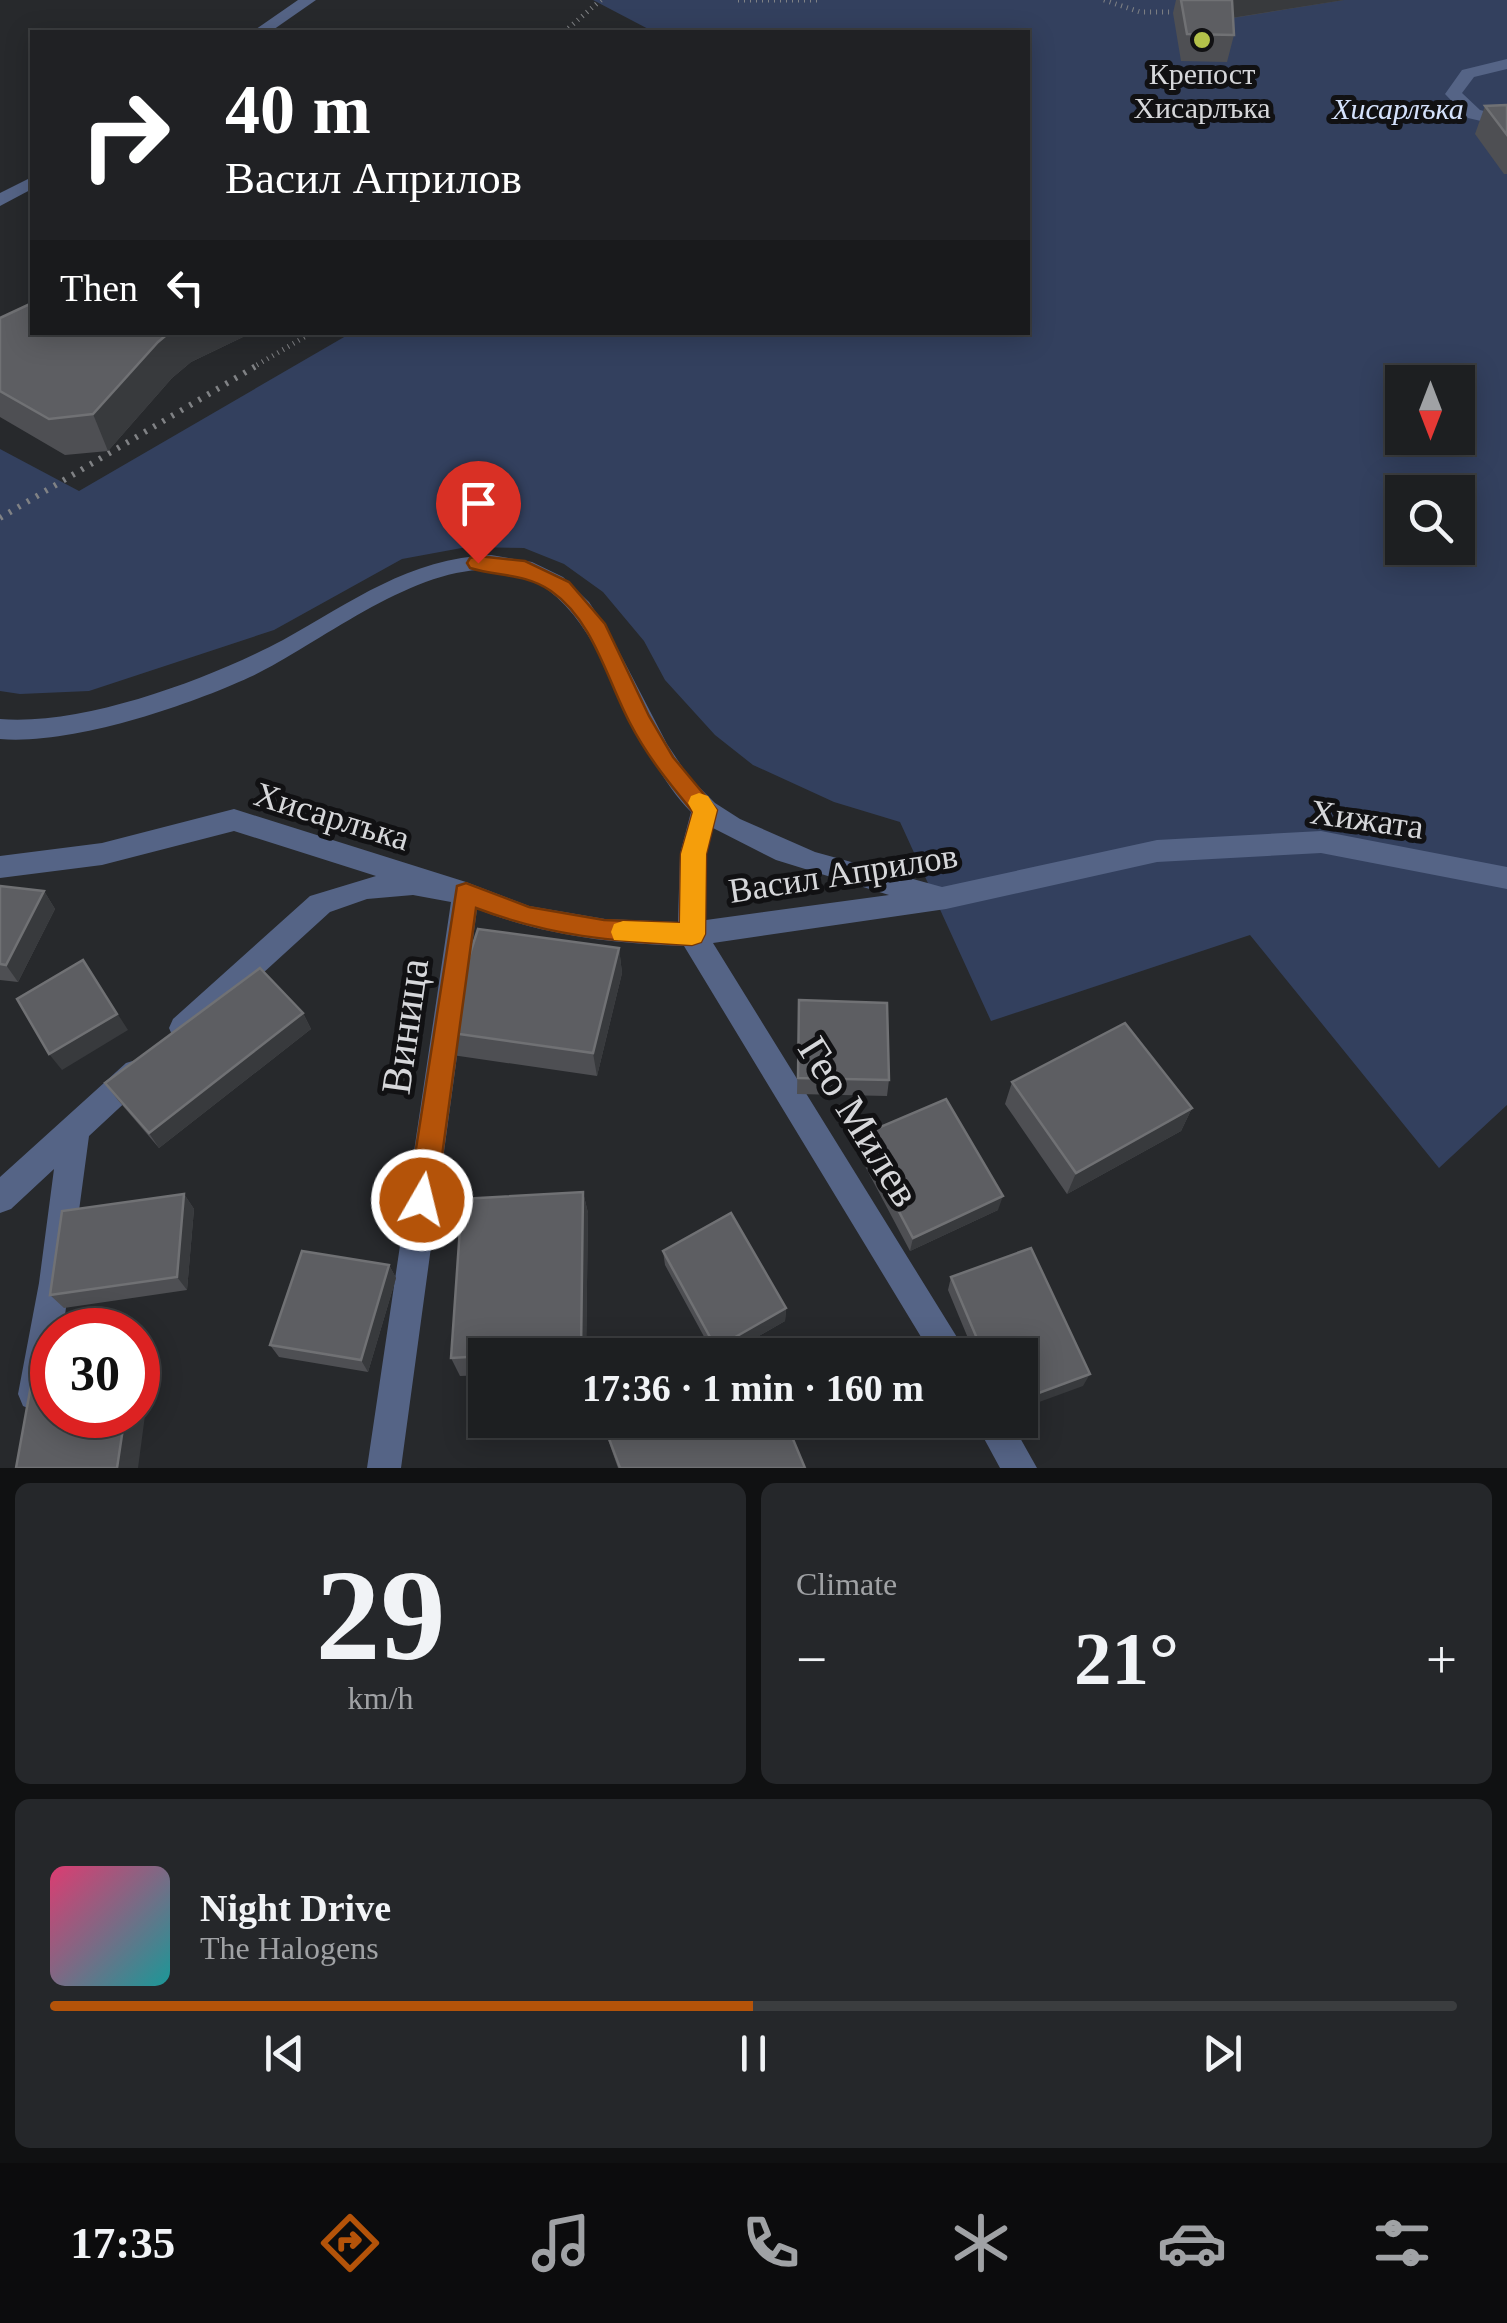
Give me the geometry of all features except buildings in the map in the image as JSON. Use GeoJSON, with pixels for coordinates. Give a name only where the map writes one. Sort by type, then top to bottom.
{"type":"FeatureCollection","features":[{"type":"Feature","properties":{"kind":"street"},"geometry":{"type":"LineString","coordinates":[[263,30],[308,0]]}},
{"type":"Feature","properties":{"kind":"street"},"geometry":{"type":"LineString","coordinates":[[1507,64],[1468,73],[1453,94],[1474,114],[1507,122]]}},
{"type":"Feature","properties":{"kind":"street"},"geometry":{"type":"LineString","coordinates":[[0,201],[30,183]]}},
{"type":"Feature","properties":{"kind":"street"},"geometry":{"type":"LineString","coordinates":[[0,729],[16,731],[108,716],[209,687],[294,644],[416,572],[478,563],[525,568],[561,587],[597,630],[639,720],[665,763],[705,810],[795,858],[946,898]]}},
{"type":"Feature","properties":{"kind":"street"},"geometry":{"type":"LineString","coordinates":[[692,934],[694,854],[705,810]]}},
{"type":"Feature","properties":{"kind":"street","name":"Хисарлъка"},"geometry":{"type":"LineString","coordinates":[[0,867],[102,854],[234,820],[466,894]]}},
{"type":"Feature","properties":{"kind":"street","name":"Хижата"},"geometry":{"type":"LineString","coordinates":[[1157,851],[1321,842],[1507,878]]}},
{"type":"Feature","properties":{"kind":"street","name":"Васил Априлов"},"geometry":{"type":"LineString","coordinates":[[0,1198],[320,904],[367,888],[413,884],[466,894],[528,917],[604,931],[692,934],[946,898],[1157,851]]}},
{"type":"Feature","properties":{"kind":"street","name":"Виница"},"geometry":{"type":"LineString","coordinates":[[384,1468],[466,894]]}},
{"type":"Feature","properties":{"kind":"street","name":"Гео Милев"},"geometry":{"type":"LineString","coordinates":[[692,934],[940,1338]]}},
{"type":"Feature","properties":{"kind":"street"},"geometry":{"type":"LineString","coordinates":[[28,1431],[55,1283],[74,1132]]}},
{"type":"Feature","properties":{"kind":"street"},"geometry":{"type":"LineString","coordinates":[[1001,1438],[1020,1468]]}},
{"type":"Feature","properties":{"kind":"path"},"geometry":{"type":"LineString","coordinates":[[566,30],[601,0]]}},
{"type":"Feature","properties":{"kind":"path"},"geometry":{"type":"LineString","coordinates":[[738,0],[820,0]]}},
{"type":"Feature","properties":{"kind":"path"},"geometry":{"type":"LineString","coordinates":[[1104,0],[1109,5],[1136,11],[1190,10]]}},
{"type":"Feature","properties":{"kind":"path"},"geometry":{"type":"LineString","coordinates":[[0,518],[307,335]]}},
{"type":"Feature","properties":{"kind":"green space"},"geometry":{"type":"Polygon","coordinates":[[[593,0],[1507,0],[1507,1105],[1439,1168],[1250,935],[991,1021],[900,822],[834,802],[753,765],[715,735],[665,680],[644,641],[603,592],[564,564],[524,548],[467,547],[402,559],[274,630],[89,691],[0,691],[0,449],[79,491],[348,335],[1030,335],[1030,30],[650,30],[593,0]]]}},
{"type":"Feature","properties":{"kind":"slow traffic"},"geometry":{"type":"LineString","coordinates":[[623,932],[692,934],[690,886],[705,810],[699,803]]}},
{"type":"Feature","properties":{"kind":"place","name":"Крепост Хисарлъка"},"geometry":{"type":"Point","coordinates":[1202,40]}},
{"type":"Feature","properties":{"kind":"route"},"geometry":{"type":"LineString","coordinates":[[422,1200],[466,894],[528,917],[604,931],[692,934],[690,886],[705,810],[665,763],[639,720],[597,630],[561,587],[525,568],[478,563]]}}]}
